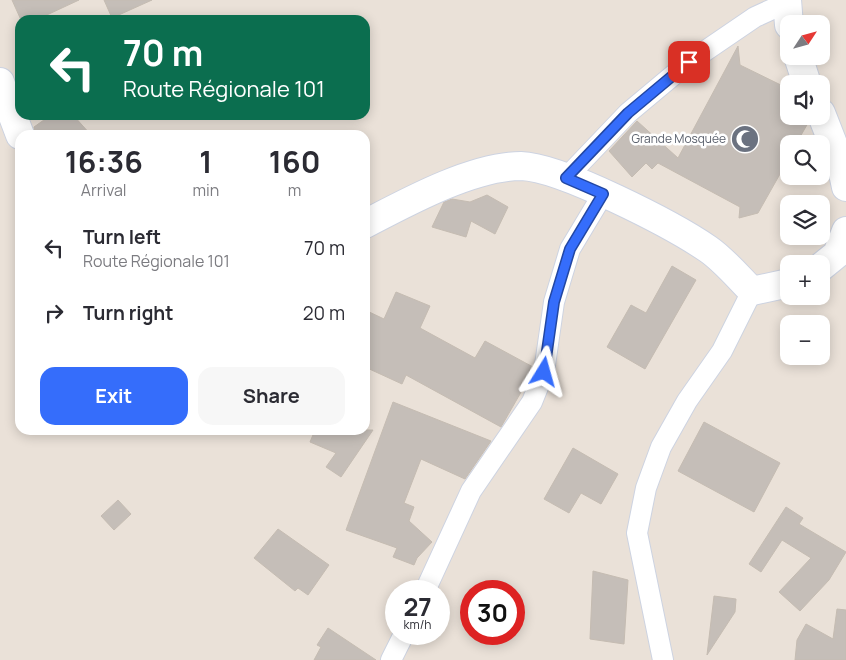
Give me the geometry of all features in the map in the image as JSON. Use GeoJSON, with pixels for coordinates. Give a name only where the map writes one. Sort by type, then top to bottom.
{"type":"FeatureCollection","features":[{"type":"Feature","properties":{"kind":"street"},"geometry":{"type":"LineString","coordinates":[[566,178],[628,113],[689,62],[755,17],[776,7],[787,10]]}},
{"type":"Feature","properties":{"kind":"street"},"geometry":{"type":"LineString","coordinates":[[0,82],[18,130]]}},
{"type":"Feature","properties":{"kind":"street"},"geometry":{"type":"LineString","coordinates":[[826,125],[841,164],[846,187]]}},
{"type":"Feature","properties":{"kind":"street"},"geometry":{"type":"LineString","coordinates":[[370,221],[448,184],[485,172],[520,166],[546,170],[603,194],[664,224],[709,250],[752,291]]}},
{"type":"Feature","properties":{"kind":"street"},"geometry":{"type":"LineString","coordinates":[[430,580],[471,491],[532,402],[544,372],[554,302],[570,249],[603,194]]}},
{"type":"Feature","properties":{"kind":"street"},"geometry":{"type":"LineString","coordinates":[[830,260],[837,254],[846,231]]}},
{"type":"Feature","properties":{"kind":"street"},"geometry":{"type":"LineString","coordinates":[[752,291],[780,285]]}},
{"type":"Feature","properties":{"kind":"street"},"geometry":{"type":"LineString","coordinates":[[663,660],[650,589],[637,533],[646,488],[661,447],[687,400],[722,351],[752,291]]}},
{"type":"Feature","properties":{"kind":"street"},"geometry":{"type":"LineString","coordinates":[[391,660],[398,645]]}},
{"type":"Feature","properties":{"kind":"building"},"geometry":{"type":"Polygon","coordinates":[[[12,0],[79,0],[47,15],[19,15],[12,0]]]}},
{"type":"Feature","properties":{"kind":"building"},"geometry":{"type":"Polygon","coordinates":[[[104,0],[152,0],[119,15],[111,15],[104,0]]]}},
{"type":"Feature","properties":{"kind":"building"},"geometry":{"type":"Polygon","coordinates":[[[738,46],[740,65],[780,85],[780,125],[807,125],[801,135],[780,135],[780,174],[758,213],[739,218],[740,207],[658,163],[652,169],[646,163],[632,177],[609,151],[637,121],[678,158],[738,46]]]}},
{"type":"Feature","properties":{"kind":"building"},"geometry":{"type":"Polygon","coordinates":[[[44,120],[78,120],[86,130],[34,130],[34,127],[44,120]]]}},
{"type":"Feature","properties":{"kind":"building"},"geometry":{"type":"Polygon","coordinates":[[[487,195],[508,207],[495,234],[471,221],[466,237],[432,227],[444,202],[452,199],[470,202],[487,195]]]}},
{"type":"Feature","properties":{"kind":"building"},"geometry":{"type":"Polygon","coordinates":[[[672,266],[696,280],[645,369],[607,347],[631,305],[646,313],[672,266]]]}},
{"type":"Feature","properties":{"kind":"building"},"geometry":{"type":"Polygon","coordinates":[[[396,292],[430,306],[420,328],[475,358],[485,341],[533,367],[528,380],[501,427],[406,375],[402,384],[370,369],[370,312],[384,319],[396,292]]]}},
{"type":"Feature","properties":{"kind":"building"},"geometry":{"type":"Polygon","coordinates":[[[393,402],[491,441],[465,479],[421,459],[404,503],[414,507],[409,521],[432,542],[417,558],[414,565],[393,557],[397,548],[346,530],[393,402]]]}},
{"type":"Feature","properties":{"kind":"building"},"geometry":{"type":"Polygon","coordinates":[[[704,422],[780,463],[754,512],[678,471],[704,422]]]}},
{"type":"Feature","properties":{"kind":"building"},"geometry":{"type":"Polygon","coordinates":[[[313,435],[370,435],[341,477],[326,467],[336,453],[310,442],[313,435]]]}},
{"type":"Feature","properties":{"kind":"building"},"geometry":{"type":"Polygon","coordinates":[[[573,448],[618,474],[601,504],[581,493],[569,513],[544,499],[573,448]]]}},
{"type":"Feature","properties":{"kind":"building"},"geometry":{"type":"Polygon","coordinates":[[[118,500],[131,514],[114,530],[101,516],[118,500]]]}},
{"type":"Feature","properties":{"kind":"building"},"geometry":{"type":"Polygon","coordinates":[[[786,507],[803,518],[799,524],[846,552],[829,580],[800,611],[779,592],[811,558],[782,540],[761,572],[749,564],[786,507]]]}},
{"type":"Feature","properties":{"kind":"building"},"geometry":{"type":"Polygon","coordinates":[[[278,529],[329,565],[308,595],[298,588],[295,591],[254,558],[278,529]]]}},
{"type":"Feature","properties":{"kind":"building"},"geometry":{"type":"Polygon","coordinates":[[[593,571],[628,580],[624,644],[590,639],[593,571]]]}},
{"type":"Feature","properties":{"kind":"building"},"geometry":{"type":"Polygon","coordinates":[[[714,596],[736,599],[735,612],[707,655],[714,596]]]}},
{"type":"Feature","properties":{"kind":"building"},"geometry":{"type":"Polygon","coordinates":[[[837,609],[846,610],[846,660],[795,660],[797,640],[806,624],[833,639],[837,609]]]}},
{"type":"Feature","properties":{"kind":"building"},"geometry":{"type":"Polygon","coordinates":[[[328,628],[376,660],[314,660],[321,647],[317,645],[328,628]]]}},
{"type":"Feature","properties":{"kind":"place","name":"Grande Mosquée"},"geometry":{"type":"Point","coordinates":[745,139]}},
{"type":"Feature","properties":{"kind":"route"},"geometry":{"type":"LineString","coordinates":[[544,372],[554,302],[570,249],[603,194],[566,178],[628,113],[689,62]]}}]}
